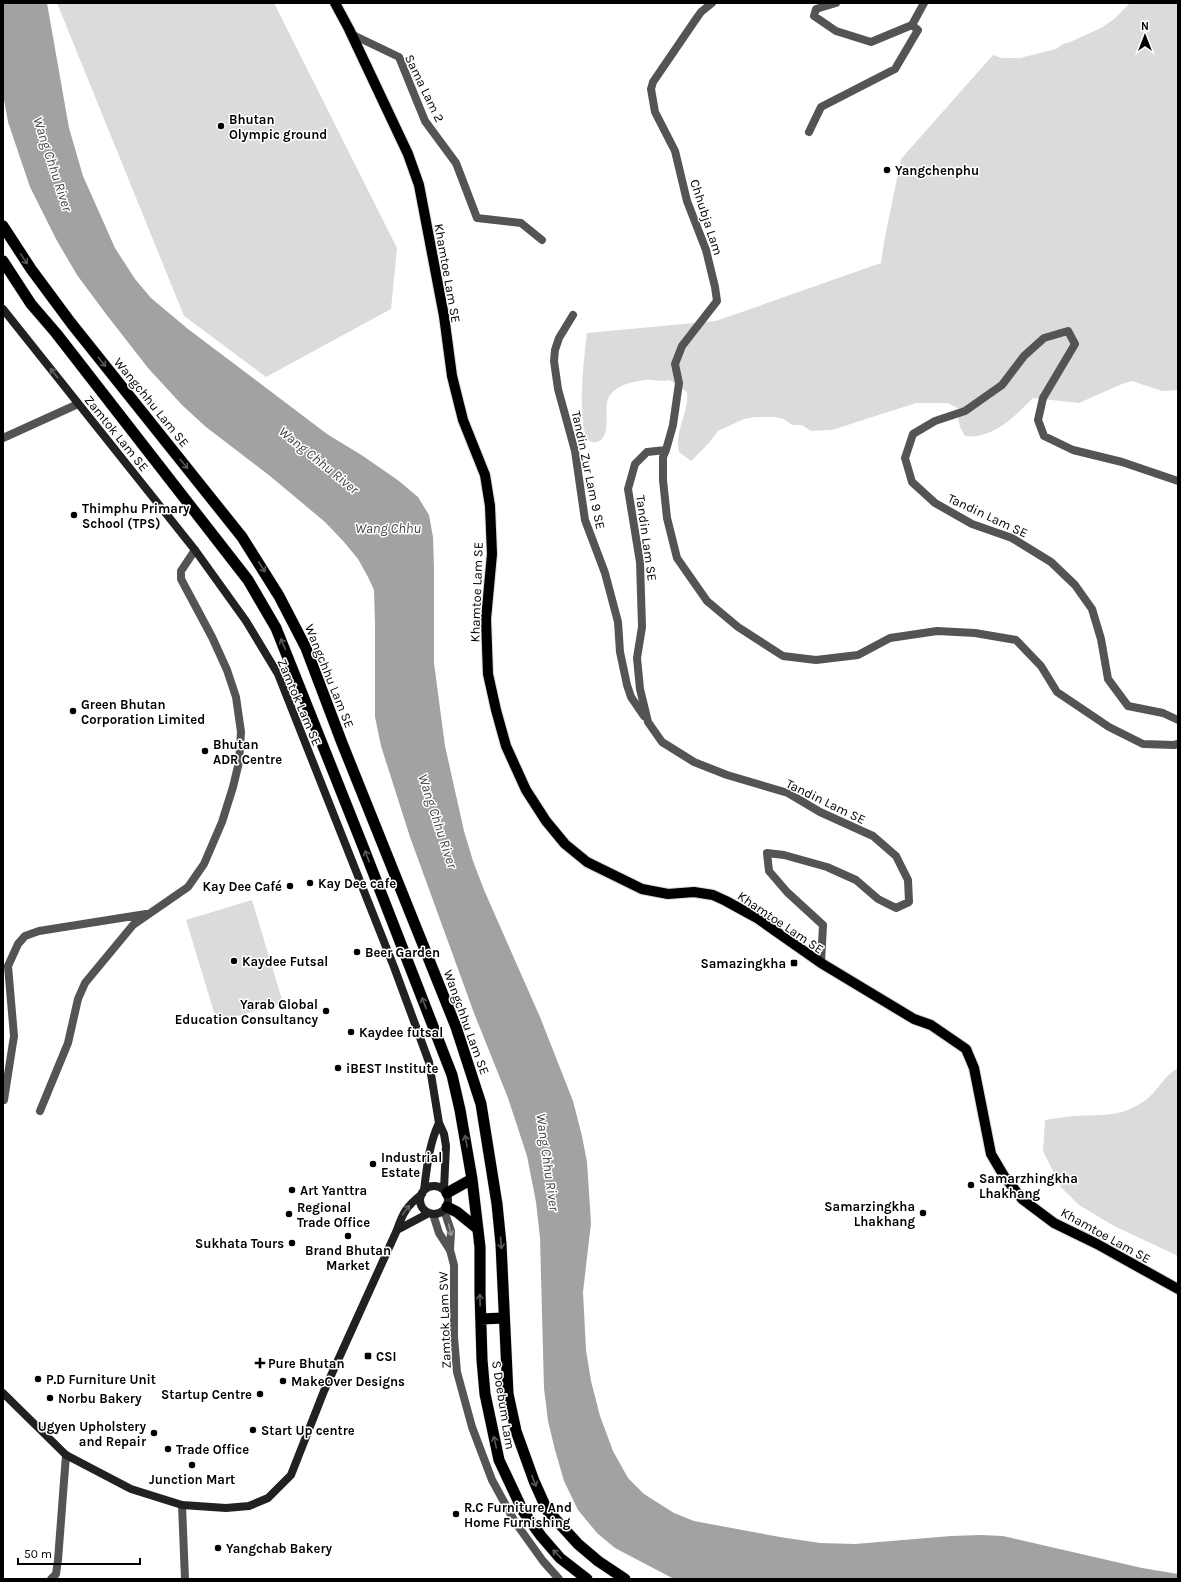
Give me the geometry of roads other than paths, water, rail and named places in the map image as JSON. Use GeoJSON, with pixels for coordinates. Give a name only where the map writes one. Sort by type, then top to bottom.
{"type":"FeatureCollection","features":[{"type":"Feature","properties":{"kind":"highway","name":"Wangchhu Lam SE"},"geometry":{"type":"LineString","coordinates":[[3,226],[31,269],[71,324],[242,537],[264,570],[294,623],[306,648],[342,743],[456,1027],[481,1104],[497,1204]]}},
{"type":"Feature","properties":{"kind":"highway"},"geometry":{"type":"LineString","coordinates":[[3,261],[31,304],[56,333],[248,580],[276,628],[452,1075],[460,1110],[472,1179],[445,1191]]}},
{"type":"Feature","properties":{"kind":"highway","name":"S Doebum Lam"},"geometry":{"type":"LineString","coordinates":[[472,1179],[480,1248],[481,1319],[485,1394],[499,1460],[523,1511],[541,1536],[560,1558],[588,1579]]}},
{"type":"Feature","properties":{"kind":"highway","name":"S Doebum Lam"},"geometry":{"type":"LineString","coordinates":[[497,1204],[501,1244],[508,1394],[516,1431],[539,1495],[547,1510],[578,1544],[598,1561],[625,1579]]}},
{"type":"Feature","properties":{"kind":"highway"},"geometry":{"type":"LineString","coordinates":[[446,1209],[457,1212],[478,1229]]}},
{"type":"Feature","properties":{"kind":"highway"},"geometry":{"type":"LineString","coordinates":[[481,1319],[504,1318]]}},
{"type":"Feature","properties":{"kind":"main road","name":"Khamtoe Lam SE"},"geometry":{"type":"LineString","coordinates":[[334,3],[351,34],[408,154],[419,185],[444,316],[452,376],[463,420],[485,475],[490,506],[492,554],[486,619],[488,674],[506,746],[526,790],[546,821],[565,844],[587,862],[642,889],[668,894],[694,892],[713,895],[757,918],[821,964],[914,1019],[931,1025],[966,1049],[974,1068],[991,1154],[1004,1176],[1022,1199],[1054,1223],[1097,1244],[1178,1289]]}},
{"type":"Feature","properties":{"kind":"main road","name":"Zamtok Lam SE"},"geometry":{"type":"LineString","coordinates":[[3,309],[195,550],[246,621],[278,674],[394,967],[429,1062],[439,1123],[444,1134],[446,1146],[445,1191]]}},
{"type":"Feature","properties":{"kind":"main road"},"geometry":{"type":"LineString","coordinates":[[431,1214],[422,1207],[420,1198],[423,1192],[431,1145],[439,1123]]}},
{"type":"Feature","properties":{"kind":"main road"},"geometry":{"type":"LineString","coordinates":[[3,1393],[66,1455],[131,1489],[182,1505],[226,1508],[249,1506],[268,1498],[291,1475],[324,1391],[397,1230],[402,1214],[414,1200],[432,1186],[440,1187],[445,1191],[449,1200],[446,1209],[441,1212],[431,1214],[397,1230]]}},
{"type":"Feature","properties":{"kind":"street","name":"Chhubja Lam"},"geometry":{"type":"LineString","coordinates":[[666,450],[673,425],[679,383],[676,364],[682,346],[717,301],[706,250],[687,201],[675,151],[655,112],[651,88],[653,82],[698,16],[712,3]]}},
{"type":"Feature","properties":{"kind":"street"},"geometry":{"type":"LineString","coordinates":[[836,3],[816,9],[814,16],[836,31],[871,42],[912,25],[924,3]]}},
{"type":"Feature","properties":{"kind":"street"},"geometry":{"type":"LineString","coordinates":[[809,132],[821,107],[895,69],[918,30],[912,25]]}},
{"type":"Feature","properties":{"kind":"street","name":"Sama Lam 2"},"geometry":{"type":"LineString","coordinates":[[351,34],[399,57],[424,121],[456,163],[477,218],[521,223],[542,240]]}},
{"type":"Feature","properties":{"kind":"street","name":"Tandin Zur Lam 9 SE"},"geometry":{"type":"LineString","coordinates":[[573,315],[559,338],[555,350],[554,362],[558,389],[575,451],[585,520],[605,573],[618,622],[620,652],[627,685],[631,697],[648,722]]}},
{"type":"Feature","properties":{"kind":"street","name":"Tandin Lam SE"},"geometry":{"type":"LineString","coordinates":[[1178,481],[1122,462],[1073,450],[1044,436],[1038,420],[1043,398],[1075,344],[1068,331],[1044,338],[1024,356],[1002,385],[965,411],[935,421],[913,434],[905,458],[912,482],[935,503],[972,524],[1012,538],[1051,562],[1075,585],[1092,609],[1101,639],[1108,679],[1128,706],[1163,713],[1178,720]]}},
{"type":"Feature","properties":{"kind":"street"},"geometry":{"type":"LineString","coordinates":[[3,438],[78,404]]}},
{"type":"Feature","properties":{"kind":"street","name":"Tandin Lam SE"},"geometry":{"type":"LineString","coordinates":[[821,964],[823,925],[787,892],[769,871],[767,853],[784,855],[838,872],[856,880],[878,899],[896,908],[909,902],[908,880],[896,856],[873,836],[820,812],[788,793],[727,775],[694,762],[662,742],[648,722],[640,689],[637,658],[642,628],[640,562],[628,489],[635,464],[647,452],[666,450],[663,457],[663,480],[667,518],[677,558],[707,600],[738,628],[783,656],[816,660],[858,656],[890,638],[938,631],[975,633],[1016,640],[1041,666],[1057,692],[1109,727],[1142,744],[1174,746],[1178,744]]}},
{"type":"Feature","properties":{"kind":"street"},"geometry":{"type":"LineString","coordinates":[[40,1111],[68,1043],[78,999],[85,983],[133,925],[149,913],[168,903],[188,887],[204,864],[222,822],[239,762],[241,732],[236,697],[227,670],[215,644],[181,580],[181,571],[195,550]]}},
{"type":"Feature","properties":{"kind":"street"},"geometry":{"type":"LineString","coordinates":[[4,1100],[14,1036],[8,966],[18,944],[25,936],[40,931],[149,913]]}},
{"type":"Feature","properties":{"kind":"street","name":"Zamtok Lam SW"},"geometry":{"type":"LineString","coordinates":[[446,1209],[451,1231],[450,1250],[454,1265],[454,1337],[458,1372],[472,1427],[492,1480],[515,1522],[543,1561],[559,1579]]}},
{"type":"Feature","properties":{"kind":"street","name":"Zamtok Lam SW"},"geometry":{"type":"LineString","coordinates":[[431,1214],[439,1233],[450,1250]]}},
{"type":"Feature","properties":{"kind":"street"},"geometry":{"type":"LineString","coordinates":[[51,1579],[56,1574],[58,1560],[66,1455]]}},
{"type":"Feature","properties":{"kind":"street"},"geometry":{"type":"LineString","coordinates":[[182,1505],[185,1579]]}},
{"type":"Feature","properties":{"kind":"water","name":"Wang Chhu"},"geometry":{"type":"Polygon","coordinates":[[[3,3],[47,3],[69,128],[83,176],[115,248],[135,279],[151,298],[188,329],[327,434],[363,456],[399,481],[418,497],[429,515],[433,537],[434,663],[445,746],[464,831],[473,861],[484,890],[540,1017],[573,1101],[582,1136],[587,1162],[591,1223],[583,1292],[586,1350],[591,1381],[600,1416],[613,1451],[628,1478],[644,1494],[674,1513],[694,1521],[780,1537],[820,1543],[855,1544],[951,1536],[1003,1536],[1142,1568],[1178,1574],[1178,1579],[674,1579],[615,1548],[597,1533],[578,1510],[564,1481],[548,1421],[544,1388],[540,1238],[536,1202],[527,1156],[508,1098],[474,1013],[410,837],[381,746],[375,717],[374,590],[358,559],[325,522],[270,476],[206,427],[182,405],[148,368],[77,275],[56,239],[30,187],[8,122],[3,94],[3,3]]]}},
{"type":"Feature","properties":{"kind":"place","name":"Bhutan Olympic ground"},"geometry":{"type":"Point","coordinates":[221,126]}},
{"type":"Feature","properties":{"kind":"place","name":"Yangchenphu"},"geometry":{"type":"Point","coordinates":[887,170]}},
{"type":"Feature","properties":{"kind":"place","name":"Thimphu Primary School (TPS)"},"geometry":{"type":"Point","coordinates":[74,515]}},
{"type":"Feature","properties":{"kind":"place","name":"Green Bhutan Corporation Limited"},"geometry":{"type":"Point","coordinates":[73,711]}},
{"type":"Feature","properties":{"kind":"place","name":"Bhutan ADR Centre"},"geometry":{"type":"Point","coordinates":[205,751]}},
{"type":"Feature","properties":{"kind":"place","name":"Kay Dee cafe"},"geometry":{"type":"Point","coordinates":[310,883]}},
{"type":"Feature","properties":{"kind":"place","name":"Kay Dee Café"},"geometry":{"type":"Point","coordinates":[290,886]}},
{"type":"Feature","properties":{"kind":"place","name":"Beer Garden"},"geometry":{"type":"Point","coordinates":[357,952]}},
{"type":"Feature","properties":{"kind":"place","name":"Kaydee Futsal"},"geometry":{"type":"Point","coordinates":[234,961]}},
{"type":"Feature","properties":{"kind":"place","name":"Samazingkha"},"geometry":{"type":"Point","coordinates":[794,963]}},
{"type":"Feature","properties":{"kind":"place","name":"Yarab Global Education Consultancy"},"geometry":{"type":"Point","coordinates":[326,1011]}},
{"type":"Feature","properties":{"kind":"place","name":"Kaydee futsal"},"geometry":{"type":"Point","coordinates":[351,1032]}},
{"type":"Feature","properties":{"kind":"place","name":"iBEST Institute"},"geometry":{"type":"Point","coordinates":[338,1068]}},
{"type":"Feature","properties":{"kind":"place","name":"Industrial Estate"},"geometry":{"type":"Point","coordinates":[373,1164]}},
{"type":"Feature","properties":{"kind":"place","name":"Samarzhingkha Lhakhang"},"geometry":{"type":"Point","coordinates":[971,1185]}},
{"type":"Feature","properties":{"kind":"place","name":"Art Yanttra"},"geometry":{"type":"Point","coordinates":[292,1190]}},
{"type":"Feature","properties":{"kind":"place","name":"Samarzingkha Lhakhang"},"geometry":{"type":"Point","coordinates":[923,1213]}},
{"type":"Feature","properties":{"kind":"place","name":"Regional Trade Office"},"geometry":{"type":"Point","coordinates":[289,1214]}},
{"type":"Feature","properties":{"kind":"place","name":"Brand Bhutan Market"},"geometry":{"type":"Point","coordinates":[348,1236]}},
{"type":"Feature","properties":{"kind":"place","name":"Sukhata Tours"},"geometry":{"type":"Point","coordinates":[292,1243]}},
{"type":"Feature","properties":{"kind":"place","name":"CSI"},"geometry":{"type":"Point","coordinates":[368,1356]}},
{"type":"Feature","properties":{"kind":"place","name":"Pure Bhutan"},"geometry":{"type":"Point","coordinates":[260,1363]}},
{"type":"Feature","properties":{"kind":"place","name":"P.D Furniture Unit"},"geometry":{"type":"Point","coordinates":[38,1379]}},
{"type":"Feature","properties":{"kind":"place","name":"MakeOver Designs"},"geometry":{"type":"Point","coordinates":[283,1381]}},
{"type":"Feature","properties":{"kind":"place","name":"Startup Centre"},"geometry":{"type":"Point","coordinates":[260,1394]}},
{"type":"Feature","properties":{"kind":"place","name":"Norbu Bakery"},"geometry":{"type":"Point","coordinates":[50,1398]}},
{"type":"Feature","properties":{"kind":"place","name":"Start Up centre"},"geometry":{"type":"Point","coordinates":[253,1430]}},
{"type":"Feature","properties":{"kind":"place","name":"Ugyen Upholstery and Repair"},"geometry":{"type":"Point","coordinates":[154,1433]}},
{"type":"Feature","properties":{"kind":"place","name":"Trade Office"},"geometry":{"type":"Point","coordinates":[168,1449]}},
{"type":"Feature","properties":{"kind":"place","name":"Junction Mart"},"geometry":{"type":"Point","coordinates":[192,1465]}},
{"type":"Feature","properties":{"kind":"place","name":"R.C Furniture And Home Furnishing"},"geometry":{"type":"Point","coordinates":[456,1514]}},
{"type":"Feature","properties":{"kind":"place","name":"Yangchab Bakery"},"geometry":{"type":"Point","coordinates":[218,1548]}},
{"type":"Feature","properties":{"kind":"water label","name":"Wang Chhu River"},"geometry":{"type":"Point","coordinates":[53,164]}},
{"type":"Feature","properties":{"kind":"water label","name":"Wang Chhu River"},"geometry":{"type":"Point","coordinates":[319,460]}},
{"type":"Feature","properties":{"kind":"water label","name":"Wang Chhu River"},"geometry":{"type":"Point","coordinates":[438,821]}},
{"type":"Feature","properties":{"kind":"water label","name":"Wang Chhu River"},"geometry":{"type":"Point","coordinates":[548,1162]}}]}
